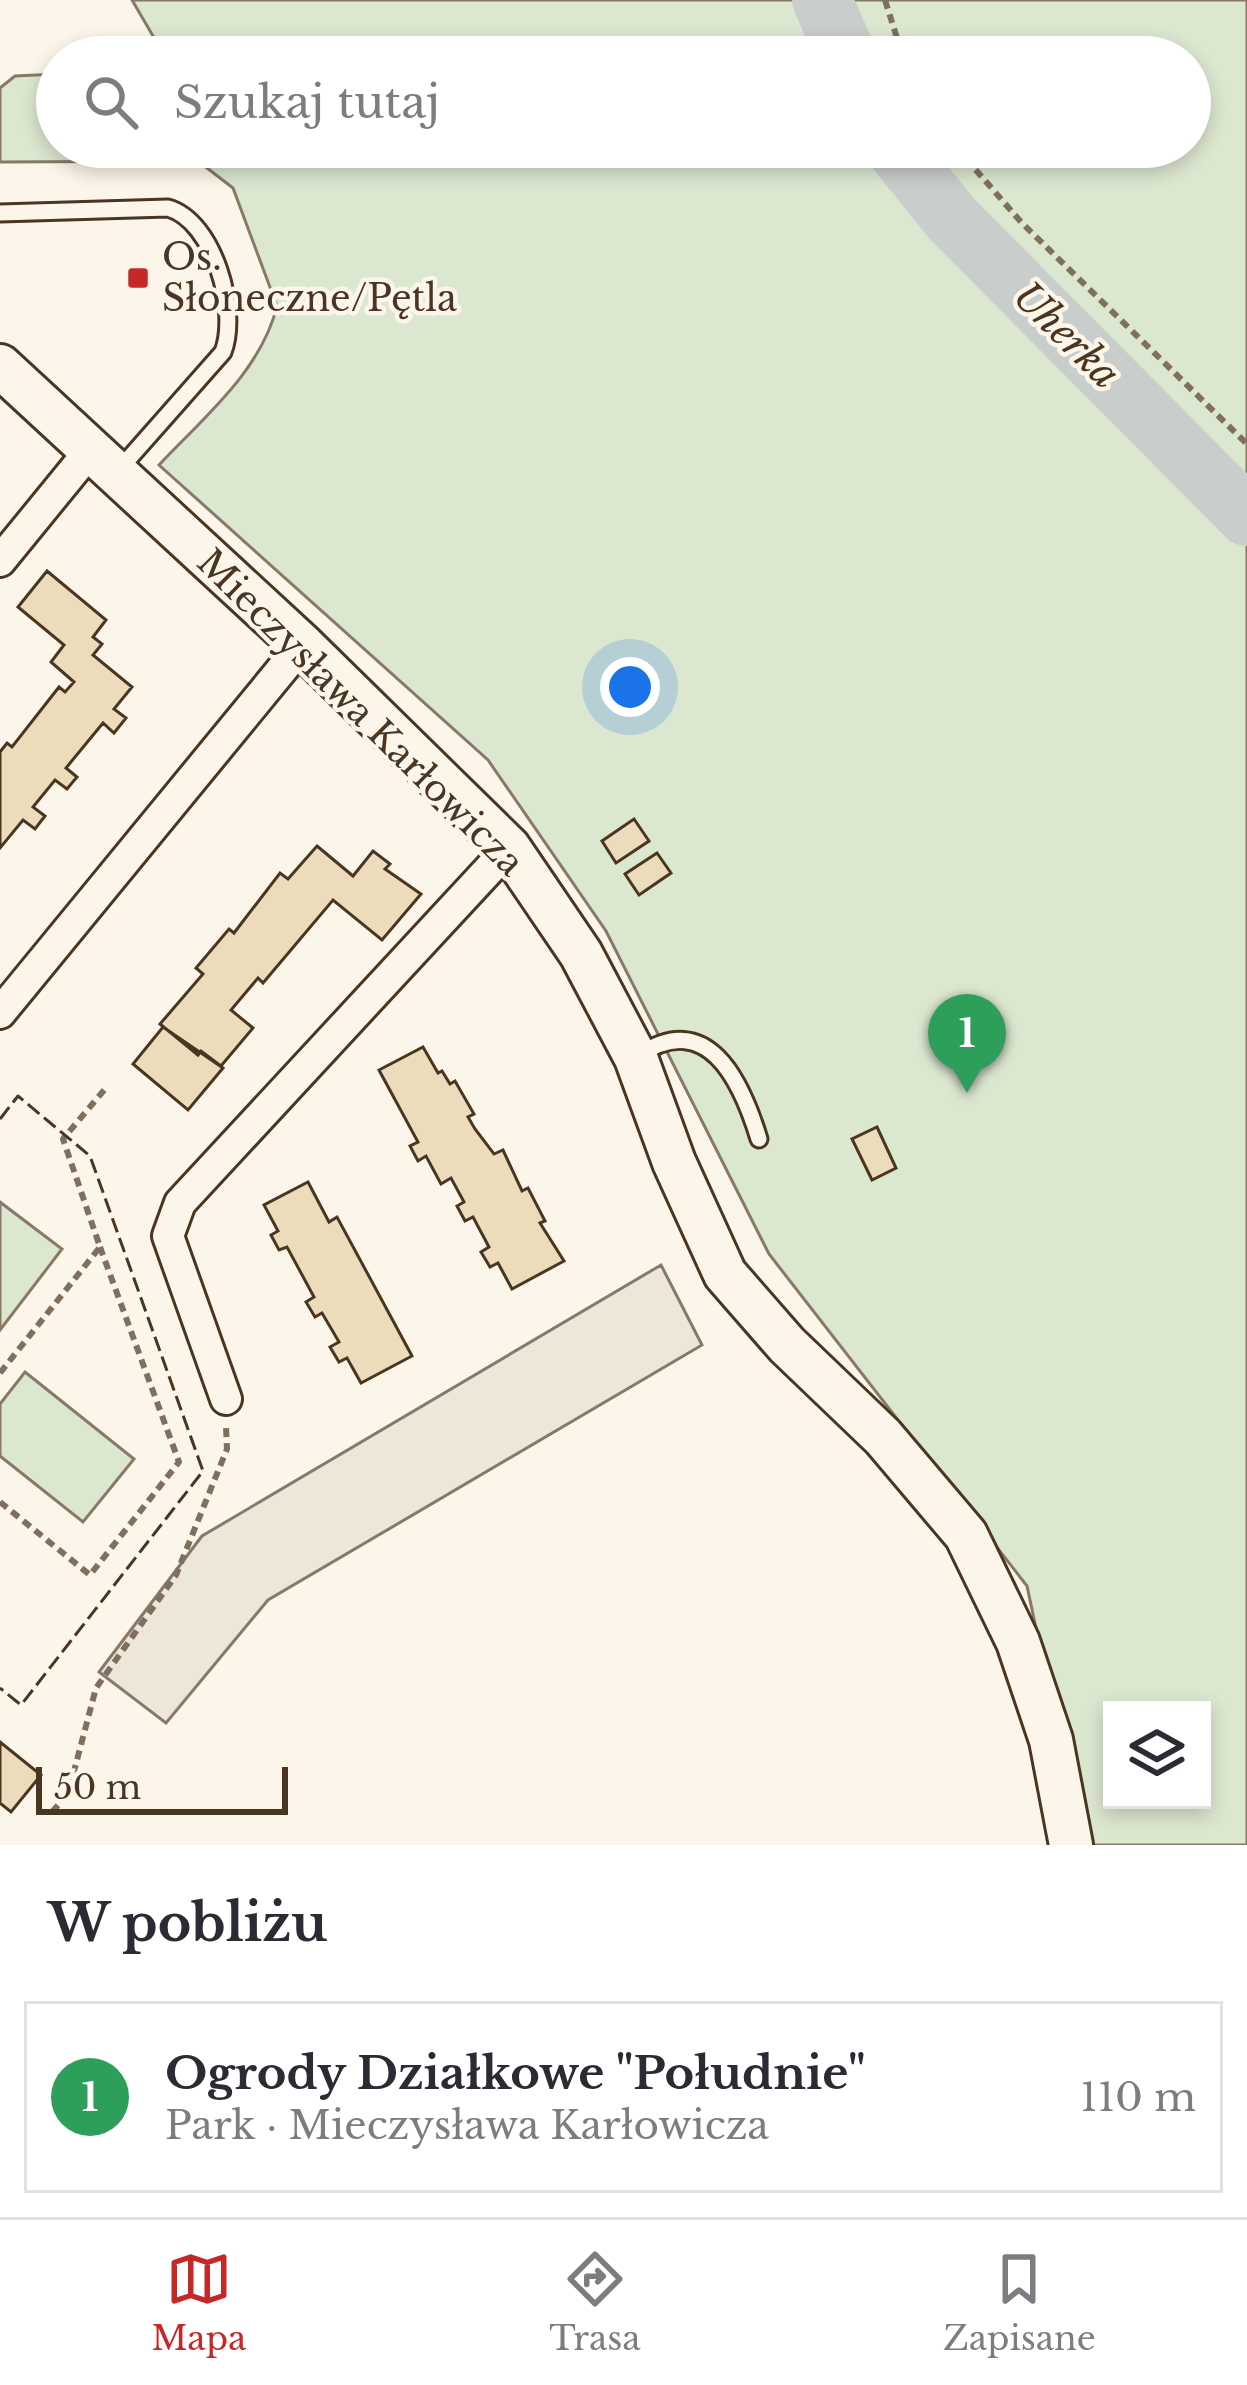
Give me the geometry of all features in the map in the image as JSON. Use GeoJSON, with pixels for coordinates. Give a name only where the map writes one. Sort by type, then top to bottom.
{"type":"FeatureCollection","features":[{"type":"Feature","properties":{"kind":"street","name":"Mieczysława Karłowicza"},"geometry":{"type":"LineString","coordinates":[[0,366],[302,645],[508,848],[581,954],[636,1058],[674,1162],[725,1274],[787,1345],[883,1437],[966,1535],[1018,1642],[1051,1740],[1071,1845]]}},
{"type":"Feature","properties":{"kind":"street"},"geometry":{"type":"LineString","coordinates":[[0,561],[102,463]]}},
{"type":"Feature","properties":{"kind":"street"},"geometry":{"type":"LineString","coordinates":[[0,1013],[302,645]]}},
{"type":"Feature","properties":{"kind":"street"},"geometry":{"type":"LineString","coordinates":[[226,1399],[168,1236],[180,1203],[508,848]]}},
{"type":"Feature","properties":{"kind":"lane"},"geometry":{"type":"LineString","coordinates":[[0,213],[168,208],[185,213],[200,228],[228,309],[231,333],[224,352],[102,463]]}},
{"type":"Feature","properties":{"kind":"lane"},"geometry":{"type":"LineString","coordinates":[[636,1058],[669,1037],[686,1037],[704,1047],[745,1094],[759,1139]]}},
{"type":"Feature","properties":{"kind":"path"},"geometry":{"type":"LineString","coordinates":[[885,0],[896,36]]}},
{"type":"Feature","properties":{"kind":"path"},"geometry":{"type":"LineString","coordinates":[[974,168],[1021,222],[1247,444]]}},
{"type":"Feature","properties":{"kind":"path"},"geometry":{"type":"LineString","coordinates":[[0,1502],[90,1575],[179,1462],[63,1139],[105,1089]]}},
{"type":"Feature","properties":{"kind":"path"},"geometry":{"type":"LineString","coordinates":[[0,1373],[100,1247]]}},
{"type":"Feature","properties":{"kind":"path"},"geometry":{"type":"LineString","coordinates":[[52,1812],[68,1794],[96,1688],[176,1574],[227,1449],[226,1399]]}},
{"type":"Feature","properties":{"kind":"green space"},"geometry":{"type":"Polygon","coordinates":[[[132,0],[1247,0],[1247,1845],[1082,1845],[1027,1586],[769,1254],[606,931],[488,760],[159,465],[244,372],[277,306],[233,188],[207,168],[1211,168],[1211,36],[153,36],[132,0]]]}},
{"type":"Feature","properties":{"kind":"green space"},"geometry":{"type":"Polygon","coordinates":[[[36,75],[36,162],[0,162],[0,88],[15,76],[36,75]]]}},
{"type":"Feature","properties":{"kind":"green space"},"geometry":{"type":"Polygon","coordinates":[[[0,1202],[62,1249],[0,1330],[0,1202]]]}},
{"type":"Feature","properties":{"kind":"green space"},"geometry":{"type":"Polygon","coordinates":[[[25,1372],[134,1459],[83,1522],[0,1456],[0,1404],[25,1372]]]}},
{"type":"Feature","properties":{"kind":"shaded area"},"geometry":{"type":"Polygon","coordinates":[[[661,1265],[702,1345],[268,1600],[166,1723],[99,1672],[202,1536],[661,1265]]]}},
{"type":"Feature","properties":{"kind":"building"},"geometry":{"type":"Polygon","coordinates":[[[47,571],[106,620],[93,637],[102,644],[93,655],[132,687],[114,709],[126,718],[114,733],[103,723],[66,768],[77,777],[67,789],[55,780],[33,807],[45,816],[35,829],[23,820],[0,848],[0,752],[7,743],[12,747],[59,687],[65,692],[74,682],[51,662],[64,645],[18,607],[47,571]]]}},
{"type":"Feature","properties":{"kind":"building"},"geometry":{"type":"Polygon","coordinates":[[[634,819],[649,841],[616,863],[602,841],[634,819]]]}},
{"type":"Feature","properties":{"kind":"building"},"geometry":{"type":"Polygon","coordinates":[[[317,846],[353,876],[373,851],[390,864],[385,869],[421,894],[382,940],[333,900],[263,983],[258,978],[231,1010],[253,1028],[221,1066],[201,1051],[198,1055],[160,1024],[203,974],[196,968],[229,929],[234,933],[280,873],[288,879],[317,846]]]}},
{"type":"Feature","properties":{"kind":"building"},"geometry":{"type":"Polygon","coordinates":[[[657,853],[671,873],[639,895],[625,874],[657,853]]]}},
{"type":"Feature","properties":{"kind":"building"},"geometry":{"type":"Polygon","coordinates":[[[163,1027],[223,1068],[188,1110],[133,1064],[163,1027]]]}},
{"type":"Feature","properties":{"kind":"building"},"geometry":{"type":"Polygon","coordinates":[[[423,1047],[438,1073],[442,1071],[450,1084],[455,1081],[474,1114],[468,1117],[494,1154],[503,1150],[522,1191],[528,1188],[545,1221],[540,1223],[564,1261],[512,1289],[498,1263],[490,1267],[481,1252],[489,1247],[473,1217],[465,1221],[457,1206],[464,1202],[451,1178],[441,1184],[426,1156],[418,1161],[410,1146],[418,1142],[379,1070],[423,1047]]]}},
{"type":"Feature","properties":{"kind":"building"},"geometry":{"type":"Polygon","coordinates":[[[877,1127],[896,1168],[872,1180],[852,1139],[877,1127]]]}},
{"type":"Feature","properties":{"kind":"building"},"geometry":{"type":"Polygon","coordinates":[[[308,1182],[329,1222],[337,1217],[412,1356],[361,1383],[347,1358],[339,1362],[330,1347],[339,1342],[322,1313],[315,1317],[306,1302],[314,1297],[287,1247],[279,1250],[271,1235],[278,1231],[264,1205],[308,1182]]]}},
{"type":"Feature","properties":{"kind":"building"},"geometry":{"type":"Polygon","coordinates":[[[0,1742],[41,1775],[11,1812],[0,1803],[0,1742]]]}},
{"type":"Feature","properties":{"kind":"waterway","name":"Uherka"},"geometry":{"type":"LineString","coordinates":[[822,0],[838,36]]}},
{"type":"Feature","properties":{"kind":"waterway","name":"Uherka"},"geometry":{"type":"LineString","coordinates":[[911,168],[952,219],[1247,516]]}},
{"type":"Feature","properties":{"kind":"fence"},"geometry":{"type":"LineString","coordinates":[[0,1119],[18,1096],[90,1156],[203,1471],[21,1705],[0,1688]]}},
{"type":"Feature","properties":{"kind":"place","name":"Os. Słoneczne/Pętla"},"geometry":{"type":"Point","coordinates":[138,278]}},
{"type":"Feature","properties":{"kind":"place","name":"Ogrody Działkowe \"Południe\""},"geometry":{"type":"Point","coordinates":[967,1093]}}]}
